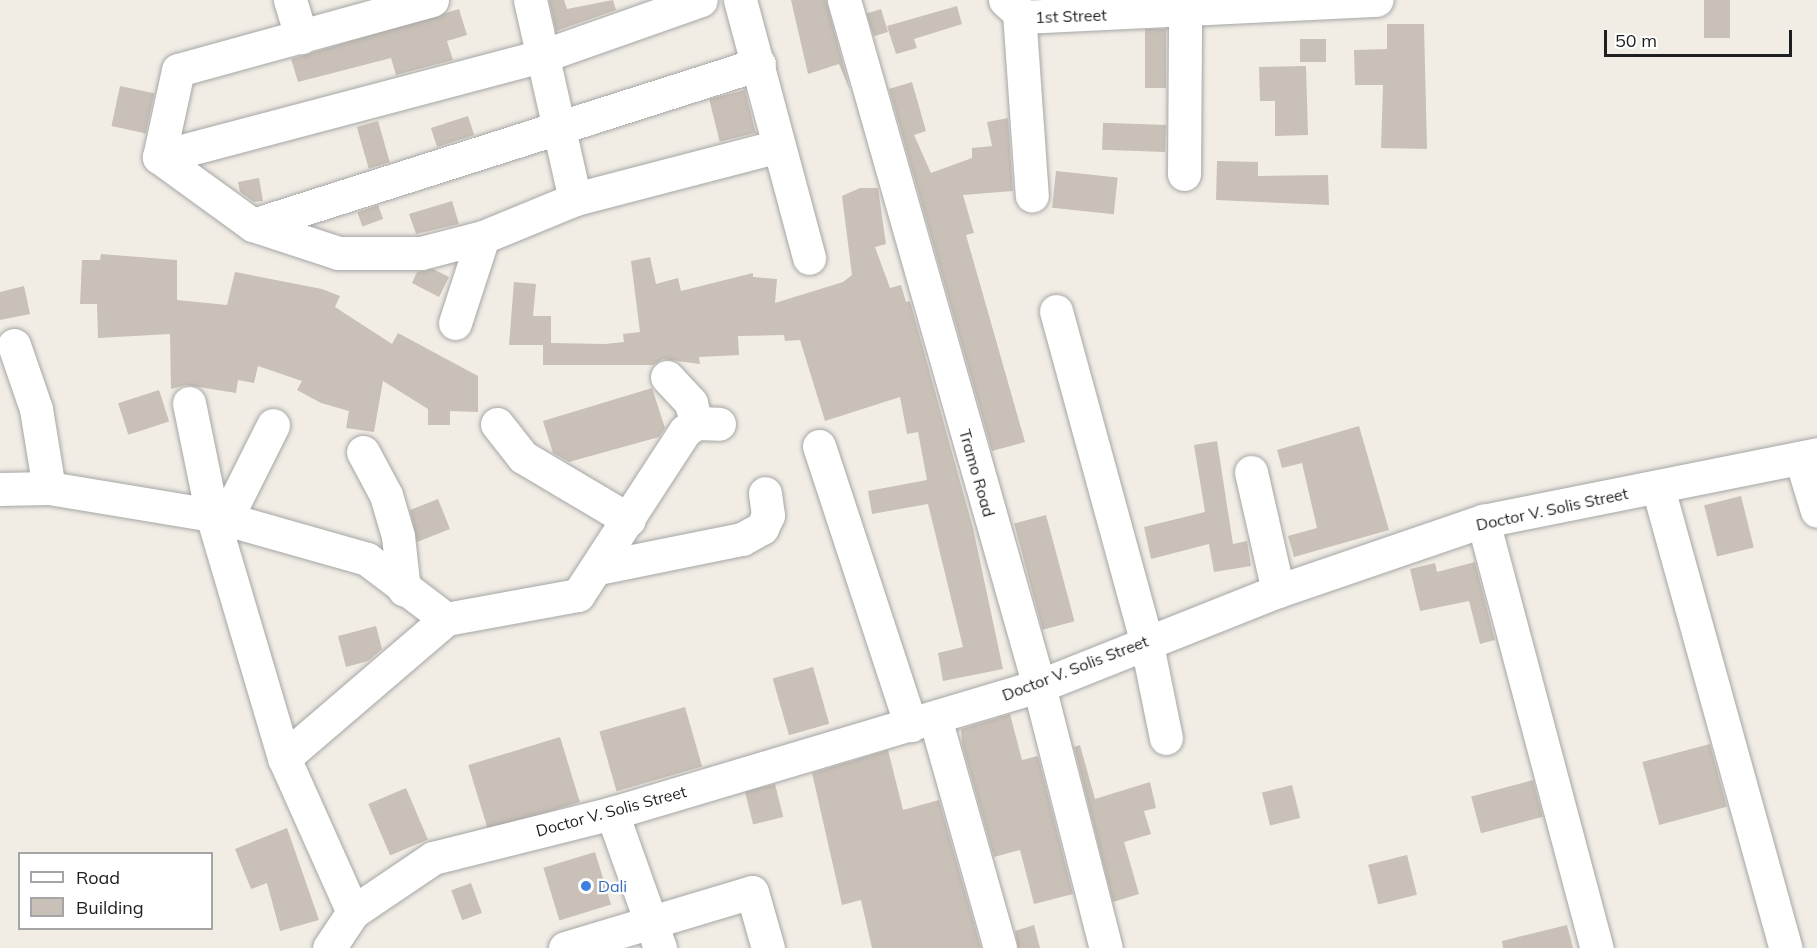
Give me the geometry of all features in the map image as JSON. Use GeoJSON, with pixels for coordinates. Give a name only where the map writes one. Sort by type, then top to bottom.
{"type":"FeatureCollection","features":[{"type":"Feature","properties":{"kind":"street"},"geometry":{"type":"LineString","coordinates":[[290,0],[301,37]]}},
{"type":"Feature","properties":{"kind":"street"},"geometry":{"type":"LineString","coordinates":[[159,157],[178,70],[432,0]]}},
{"type":"Feature","properties":{"kind":"street"},"geometry":{"type":"LineString","coordinates":[[530,0],[545,55],[575,199]]}},
{"type":"Feature","properties":{"kind":"street"},"geometry":{"type":"LineString","coordinates":[[159,157],[545,55],[701,0]]}},
{"type":"Feature","properties":{"kind":"street"},"geometry":{"type":"LineString","coordinates":[[740,0],[759,64],[776,147],[808,258]]}},
{"type":"Feature","properties":{"kind":"street","name":"Tramo Road"},"geometry":{"type":"LineString","coordinates":[[844,0],[1039,686],[1106,948]]}},
{"type":"Feature","properties":{"kind":"street","name":"1st Street"},"geometry":{"type":"LineString","coordinates":[[1012,6],[1024,17],[1185,12],[1377,0]]}},
{"type":"Feature","properties":{"kind":"street"},"geometry":{"type":"LineString","coordinates":[[1012,6],[1032,196]]}},
{"type":"Feature","properties":{"kind":"street"},"geometry":{"type":"LineString","coordinates":[[1184,174],[1185,12]]}},
{"type":"Feature","properties":{"kind":"street"},"geometry":{"type":"LineString","coordinates":[[253,225],[759,64]]}},
{"type":"Feature","properties":{"kind":"street"},"geometry":{"type":"LineString","coordinates":[[159,157],[253,225],[338,253],[421,253],[483,237],[575,199],[776,147]]}},
{"type":"Feature","properties":{"kind":"street"},"geometry":{"type":"LineString","coordinates":[[455,323],[483,237]]}},
{"type":"Feature","properties":{"kind":"street"},"geometry":{"type":"LineString","coordinates":[[1056,311],[1146,640],[1166,738]]}},
{"type":"Feature","properties":{"kind":"street"},"geometry":{"type":"LineString","coordinates":[[14,345],[36,409],[49,488]]}},
{"type":"Feature","properties":{"kind":"street"},"geometry":{"type":"LineString","coordinates":[[284,758],[446,619],[578,595],[598,568],[685,431],[707,423],[667,377]]}},
{"type":"Feature","properties":{"kind":"street"},"geometry":{"type":"LineString","coordinates":[[189,403],[284,758],[353,912]]}},
{"type":"Feature","properties":{"kind":"street"},"geometry":{"type":"LineString","coordinates":[[497,424],[523,457],[629,520]]}},
{"type":"Feature","properties":{"kind":"street"},"geometry":{"type":"LineString","coordinates":[[219,517],[273,425]]}},
{"type":"Feature","properties":{"kind":"street"},"geometry":{"type":"LineString","coordinates":[[819,446],[923,721],[1000,948]]}},
{"type":"Feature","properties":{"kind":"street"},"geometry":{"type":"LineString","coordinates":[[363,452],[395,525],[404,590]]}},
{"type":"Feature","properties":{"kind":"street"},"geometry":{"type":"LineString","coordinates":[[1809,456],[1817,511]]}},
{"type":"Feature","properties":{"kind":"street","name":"Doctor V. Solis Street"},"geometry":{"type":"LineString","coordinates":[[329,948],[353,912],[433,858],[612,813],[1039,686],[1146,640],[1278,591],[1483,521],[1658,488],[1809,456]]}},
{"type":"Feature","properties":{"kind":"street"},"geometry":{"type":"LineString","coordinates":[[1251,472],[1278,591]]}},
{"type":"Feature","properties":{"kind":"street"},"geometry":{"type":"LineString","coordinates":[[0,489],[49,488],[219,517],[367,559],[404,590],[446,619]]}},
{"type":"Feature","properties":{"kind":"street"},"geometry":{"type":"LineString","coordinates":[[1658,488],[1786,948]]}},
{"type":"Feature","properties":{"kind":"street"},"geometry":{"type":"LineString","coordinates":[[598,568],[742,540],[762,528],[768,515],[765,493]]}},
{"type":"Feature","properties":{"kind":"street"},"geometry":{"type":"LineString","coordinates":[[1483,521],[1597,948]]}},
{"type":"Feature","properties":{"kind":"street"},"geometry":{"type":"LineString","coordinates":[[612,813],[655,933]]}},
{"type":"Feature","properties":{"kind":"street"},"geometry":{"type":"LineString","coordinates":[[565,948],[655,933],[752,892],[768,948]]}},
{"type":"Feature","properties":{"kind":"building"},"geometry":{"type":"Polygon","coordinates":[[[549,0],[564,0],[567,9],[613,0],[616,10],[556,31],[549,0]]]}},
{"type":"Feature","properties":{"kind":"building"},"geometry":{"type":"Polygon","coordinates":[[[791,0],[826,0],[850,90],[839,64],[808,74],[791,0]]]}},
{"type":"Feature","properties":{"kind":"building"},"geometry":{"type":"Polygon","coordinates":[[[1704,0],[1730,0],[1730,38],[1704,38],[1704,0]]]}},
{"type":"Feature","properties":{"kind":"building"},"geometry":{"type":"Polygon","coordinates":[[[957,6],[962,24],[914,39],[917,48],[896,54],[887,26],[957,6]]]}},
{"type":"Feature","properties":{"kind":"building"},"geometry":{"type":"Polygon","coordinates":[[[459,9],[467,35],[447,41],[453,60],[396,75],[391,58],[298,82],[291,59],[459,9]]]}},
{"type":"Feature","properties":{"kind":"building"},"geometry":{"type":"Polygon","coordinates":[[[881,9],[888,32],[874,36],[867,13],[881,9]]]}},
{"type":"Feature","properties":{"kind":"building"},"geometry":{"type":"Polygon","coordinates":[[[1387,24],[1424,24],[1427,149],[1381,148],[1383,85],[1355,85],[1354,50],[1387,49],[1387,24]]]}},
{"type":"Feature","properties":{"kind":"building"},"geometry":{"type":"Polygon","coordinates":[[[1145,29],[1166,29],[1166,88],[1145,88],[1145,29]]]}},
{"type":"Feature","properties":{"kind":"building"},"geometry":{"type":"Polygon","coordinates":[[[1300,39],[1326,39],[1326,62],[1300,62],[1300,39]]]}},
{"type":"Feature","properties":{"kind":"building"},"geometry":{"type":"Polygon","coordinates":[[[1306,66],[1308,135],[1275,136],[1275,101],[1260,101],[1259,67],[1306,66]]]}},
{"type":"Feature","properties":{"kind":"building"},"geometry":{"type":"Polygon","coordinates":[[[912,82],[926,131],[914,135],[931,173],[972,158],[972,148],[992,146],[987,122],[1008,118],[1013,191],[963,195],[974,233],[966,235],[1025,442],[992,451],[889,89],[912,82]]]}},
{"type":"Feature","properties":{"kind":"building"},"geometry":{"type":"Polygon","coordinates":[[[120,86],[154,93],[146,133],[111,126],[120,86]]]}},
{"type":"Feature","properties":{"kind":"building"},"geometry":{"type":"Polygon","coordinates":[[[745,90],[756,133],[720,142],[709,99],[745,90]]]}},
{"type":"Feature","properties":{"kind":"building"},"geometry":{"type":"Polygon","coordinates":[[[468,116],[474,135],[437,147],[431,128],[468,116]]]}},
{"type":"Feature","properties":{"kind":"building"},"geometry":{"type":"Polygon","coordinates":[[[378,121],[390,162],[369,168],[357,127],[378,121]]]}},
{"type":"Feature","properties":{"kind":"building"},"geometry":{"type":"Polygon","coordinates":[[[1103,123],[1166,125],[1165,152],[1102,150],[1103,123]]]}},
{"type":"Feature","properties":{"kind":"building"},"geometry":{"type":"Polygon","coordinates":[[[1217,161],[1258,162],[1258,176],[1328,175],[1329,205],[1216,200],[1217,161]]]}},
{"type":"Feature","properties":{"kind":"building"},"geometry":{"type":"Polygon","coordinates":[[[1056,171],[1118,177],[1114,214],[1052,208],[1056,171]]]}},
{"type":"Feature","properties":{"kind":"building"},"geometry":{"type":"Polygon","coordinates":[[[259,178],[263,201],[254,202],[240,192],[238,182],[259,178]]]}},
{"type":"Feature","properties":{"kind":"building"},"geometry":{"type":"Polygon","coordinates":[[[860,188],[878,188],[886,244],[875,247],[890,288],[901,285],[906,302],[910,301],[973,528],[1003,669],[943,681],[938,653],[963,647],[928,504],[872,514],[868,491],[927,480],[918,432],[907,434],[900,397],[825,421],[800,340],[785,341],[784,335],[738,336],[739,355],[699,357],[700,364],[663,359],[653,365],[543,365],[543,345],[509,345],[514,282],[536,284],[533,316],[551,316],[551,343],[605,344],[624,342],[623,334],[640,332],[631,261],[650,257],[656,284],[678,278],[681,291],[753,273],[753,277],[777,279],[775,303],[843,282],[852,275],[842,196],[860,188]]]}},
{"type":"Feature","properties":{"kind":"building"},"geometry":{"type":"Polygon","coordinates":[[[452,201],[459,224],[416,234],[409,214],[452,201]]]}},
{"type":"Feature","properties":{"kind":"building"},"geometry":{"type":"Polygon","coordinates":[[[378,205],[383,219],[362,227],[357,213],[378,205]]]}},
{"type":"Feature","properties":{"kind":"building"},"geometry":{"type":"Polygon","coordinates":[[[101,254],[177,260],[177,300],[227,305],[235,272],[322,289],[340,296],[335,307],[392,344],[398,333],[478,376],[478,412],[450,411],[450,425],[428,425],[428,409],[383,381],[374,432],[346,428],[349,411],[321,403],[297,390],[302,381],[258,366],[254,383],[238,380],[236,393],[186,385],[171,389],[170,334],[98,338],[97,304],[80,304],[82,260],[100,260],[101,254]]]}},
{"type":"Feature","properties":{"kind":"building"},"geometry":{"type":"Polygon","coordinates":[[[433,269],[449,277],[439,297],[412,283],[417,272],[433,269]]]}},
{"type":"Feature","properties":{"kind":"building"},"geometry":{"type":"Polygon","coordinates":[[[24,286],[30,314],[0,320],[0,292],[24,286]]]}},
{"type":"Feature","properties":{"kind":"building"},"geometry":{"type":"Polygon","coordinates":[[[652,388],[665,428],[659,437],[569,462],[553,453],[543,421],[652,388]]]}},
{"type":"Feature","properties":{"kind":"building"},"geometry":{"type":"Polygon","coordinates":[[[159,390],[169,421],[128,435],[118,403],[159,390]]]}},
{"type":"Feature","properties":{"kind":"building"},"geometry":{"type":"Polygon","coordinates":[[[1359,426],[1389,530],[1294,557],[1288,536],[1317,528],[1302,463],[1282,468],[1277,450],[1359,426]]]}},
{"type":"Feature","properties":{"kind":"building"},"geometry":{"type":"Polygon","coordinates":[[[1217,441],[1233,544],[1247,541],[1251,566],[1214,572],[1209,544],[1151,559],[1144,527],[1205,512],[1194,445],[1217,441]]]}},
{"type":"Feature","properties":{"kind":"building"},"geometry":{"type":"Polygon","coordinates":[[[1741,496],[1754,547],[1717,557],[1704,505],[1741,496]]]}},
{"type":"Feature","properties":{"kind":"building"},"geometry":{"type":"Polygon","coordinates":[[[438,499],[450,529],[417,542],[410,510],[438,499]]]}},
{"type":"Feature","properties":{"kind":"building"},"geometry":{"type":"Polygon","coordinates":[[[1046,515],[1074,621],[1043,630],[1014,524],[1046,515]]]}},
{"type":"Feature","properties":{"kind":"building"},"geometry":{"type":"Polygon","coordinates":[[[1475,562],[1495,640],[1480,644],[1469,601],[1420,611],[1410,569],[1435,563],[1437,572],[1475,562]]]}},
{"type":"Feature","properties":{"kind":"building"},"geometry":{"type":"Polygon","coordinates":[[[376,626],[382,649],[368,661],[346,667],[338,636],[376,626]]]}},
{"type":"Feature","properties":{"kind":"building"},"geometry":{"type":"Polygon","coordinates":[[[813,667],[829,724],[789,735],[773,679],[813,667]]]}},
{"type":"Feature","properties":{"kind":"building"},"geometry":{"type":"Polygon","coordinates":[[[685,707],[702,767],[617,791],[599,732],[685,707]]]}},
{"type":"Feature","properties":{"kind":"building"},"geometry":{"type":"Polygon","coordinates":[[[1010,714],[1022,760],[1038,756],[1073,894],[1034,904],[1020,850],[994,857],[962,744],[961,729],[1010,714]]]}},
{"type":"Feature","properties":{"kind":"building"},"geometry":{"type":"Polygon","coordinates":[[[560,737],[580,802],[488,830],[468,765],[560,737]]]}},
{"type":"Feature","properties":{"kind":"building"},"geometry":{"type":"Polygon","coordinates":[[[1710,744],[1727,807],[1659,825],[1642,762],[1710,744]]]}},
{"type":"Feature","properties":{"kind":"building"},"geometry":{"type":"Polygon","coordinates":[[[1080,745],[1095,799],[1150,782],[1156,808],[1144,811],[1151,834],[1124,842],[1139,894],[1113,902],[1074,747],[1080,745]]]}},
{"type":"Feature","properties":{"kind":"building"},"geometry":{"type":"Polygon","coordinates":[[[888,750],[903,810],[939,800],[981,948],[872,948],[861,900],[842,905],[812,773],[888,750]]]}},
{"type":"Feature","properties":{"kind":"building"},"geometry":{"type":"Polygon","coordinates":[[[1533,780],[1543,817],[1481,833],[1471,797],[1533,780]]]}},
{"type":"Feature","properties":{"kind":"building"},"geometry":{"type":"Polygon","coordinates":[[[775,784],[783,817],[753,824],[745,791],[775,784]]]}},
{"type":"Feature","properties":{"kind":"building"},"geometry":{"type":"Polygon","coordinates":[[[1292,785],[1300,818],[1270,825],[1262,792],[1292,785]]]}},
{"type":"Feature","properties":{"kind":"building"},"geometry":{"type":"Polygon","coordinates":[[[406,788],[428,840],[390,856],[368,804],[406,788]]]}},
{"type":"Feature","properties":{"kind":"building"},"geometry":{"type":"Polygon","coordinates":[[[287,828],[319,920],[280,931],[267,883],[251,889],[235,849],[287,828]]]}},
{"type":"Feature","properties":{"kind":"building","name":"Dali"},"geometry":{"type":"Polygon","coordinates":[[[595,852],[611,905],[559,920],[543,868],[595,852]]]}},
{"type":"Feature","properties":{"kind":"building"},"geometry":{"type":"Polygon","coordinates":[[[1407,855],[1417,895],[1378,904],[1368,865],[1407,855]]]}},
{"type":"Feature","properties":{"kind":"building"},"geometry":{"type":"Polygon","coordinates":[[[471,883],[482,913],[462,920],[451,890],[471,883]]]}},
{"type":"Feature","properties":{"kind":"building"},"geometry":{"type":"Polygon","coordinates":[[[1034,925],[1040,948],[1018,948],[1015,931],[1034,925]]]}},
{"type":"Feature","properties":{"kind":"building"},"geometry":{"type":"Polygon","coordinates":[[[1567,925],[1573,948],[1503,948],[1502,941],[1567,925]]]}},
{"type":"Feature","properties":{"kind":"place","name":"Dali"},"geometry":{"type":"Point","coordinates":[586,886]}}]}
